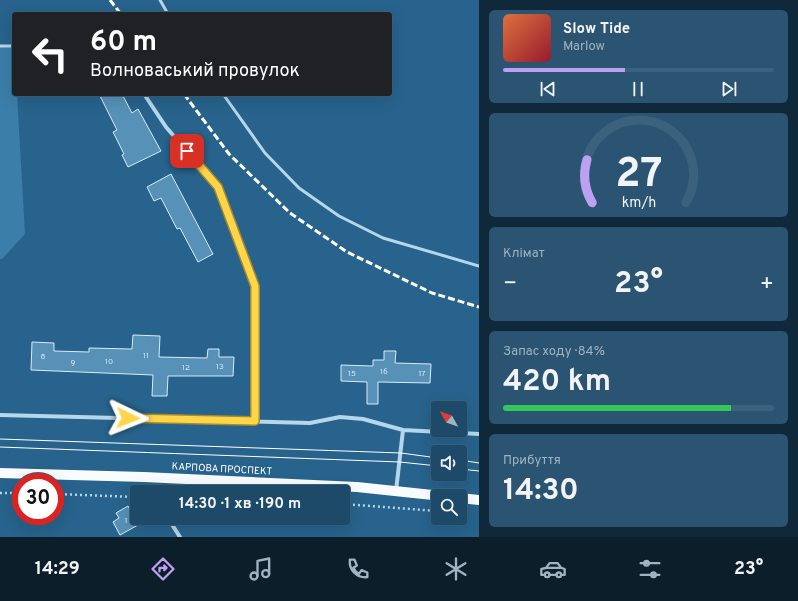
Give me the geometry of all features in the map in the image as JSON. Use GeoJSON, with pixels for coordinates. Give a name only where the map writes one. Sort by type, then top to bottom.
{"type":"FeatureCollection","features":[{"type":"Feature","properties":{"kind":"main road","name":"КАРПОВА ПРОСПЕКТ"},"geometry":{"type":"LineString","coordinates":[[0,473],[144,477],[357,487],[431,495]]}},
{"type":"Feature","properties":{"kind":"main road"},"geometry":{"type":"LineString","coordinates":[[467,499],[479,500]]}},
{"type":"Feature","properties":{"kind":"street"},"geometry":{"type":"LineString","coordinates":[[145,96],[166,127],[218,187],[255,286],[255,421]]}},
{"type":"Feature","properties":{"kind":"street"},"geometry":{"type":"LineString","coordinates":[[0,415],[310,423],[340,417],[363,419],[403,430],[479,434]]}},
{"type":"Feature","properties":{"kind":"street"},"geometry":{"type":"LineString","coordinates":[[396,491],[403,430]]}},
{"type":"Feature","properties":{"kind":"street"},"geometry":{"type":"LineString","coordinates":[[172,525],[180,537]]}},
{"type":"Feature","properties":{"kind":"lane"},"geometry":{"type":"LineString","coordinates":[[160,0],[167,12]]}},
{"type":"Feature","properties":{"kind":"lane"},"geometry":{"type":"LineString","coordinates":[[0,46],[12,46]]}},
{"type":"Feature","properties":{"kind":"lane"},"geometry":{"type":"LineString","coordinates":[[224,96],[265,153],[299,188],[339,216],[383,238],[479,266]]}},
{"type":"Feature","properties":{"kind":"path"},"geometry":{"type":"LineString","coordinates":[[0,492],[12,493]]}},
{"type":"Feature","properties":{"kind":"path"},"geometry":{"type":"LineString","coordinates":[[64,494],[130,497]]}},
{"type":"Feature","properties":{"kind":"path"},"geometry":{"type":"LineString","coordinates":[[350,505],[431,510]]}},
{"type":"Feature","properties":{"kind":"shaded area"},"geometry":{"type":"Polygon","coordinates":[[[0,46],[12,46],[12,96],[17,96],[25,234],[2,259],[0,259],[0,46]]]}},
{"type":"Feature","properties":{"kind":"building"},"geometry":{"type":"Polygon","coordinates":[[[100,96],[123,96],[132,113],[138,109],[161,151],[128,167],[122,155],[124,154],[113,132],[117,130],[100,96]]]}},
{"type":"Feature","properties":{"kind":"building"},"geometry":{"type":"Polygon","coordinates":[[[171,174],[213,254],[198,262],[180,228],[177,229],[161,198],[154,201],[147,187],[171,174]]]}},
{"type":"Feature","properties":{"kind":"building"},"geometry":{"type":"Polygon","coordinates":[[[133,335],[160,336],[159,357],[207,358],[208,349],[219,349],[219,357],[234,357],[233,376],[168,376],[167,396],[152,396],[153,375],[31,370],[32,342],[54,343],[54,351],[89,352],[89,348],[132,349],[133,335]]]}},
{"type":"Feature","properties":{"kind":"building"},"geometry":{"type":"Polygon","coordinates":[[[384,351],[396,351],[395,363],[431,364],[430,383],[378,382],[378,404],[367,404],[367,382],[341,381],[341,365],[373,366],[373,360],[384,360],[384,351]]]}},
{"type":"Feature","properties":{"kind":"building"},"geometry":{"type":"Polygon","coordinates":[[[128,506],[130,510],[130,525],[138,525],[120,535],[113,522],[119,518],[116,513],[128,506]]]}},
{"type":"Feature","properties":{"kind":"tram line"},"geometry":{"type":"LineString","coordinates":[[0,439],[401,453],[431,457]]}},
{"type":"Feature","properties":{"kind":"tram line"},"geometry":{"type":"LineString","coordinates":[[0,447],[400,462],[431,465]]}},
{"type":"Feature","properties":{"kind":"tram line"},"geometry":{"type":"LineString","coordinates":[[467,461],[479,463]]}},
{"type":"Feature","properties":{"kind":"tram line"},"geometry":{"type":"LineString","coordinates":[[467,470],[479,471]]}},
{"type":"Feature","properties":{"kind":"railway"},"geometry":{"type":"LineString","coordinates":[[110,0],[119,12]]}},
{"type":"Feature","properties":{"kind":"railway"},"geometry":{"type":"LineString","coordinates":[[186,96],[229,154],[290,213],[347,252],[432,293],[479,307]]}},
{"type":"Feature","properties":{"kind":"route"},"geometry":{"type":"LineString","coordinates":[[128,418],[255,421],[255,286],[218,187],[187,151]]}}]}
